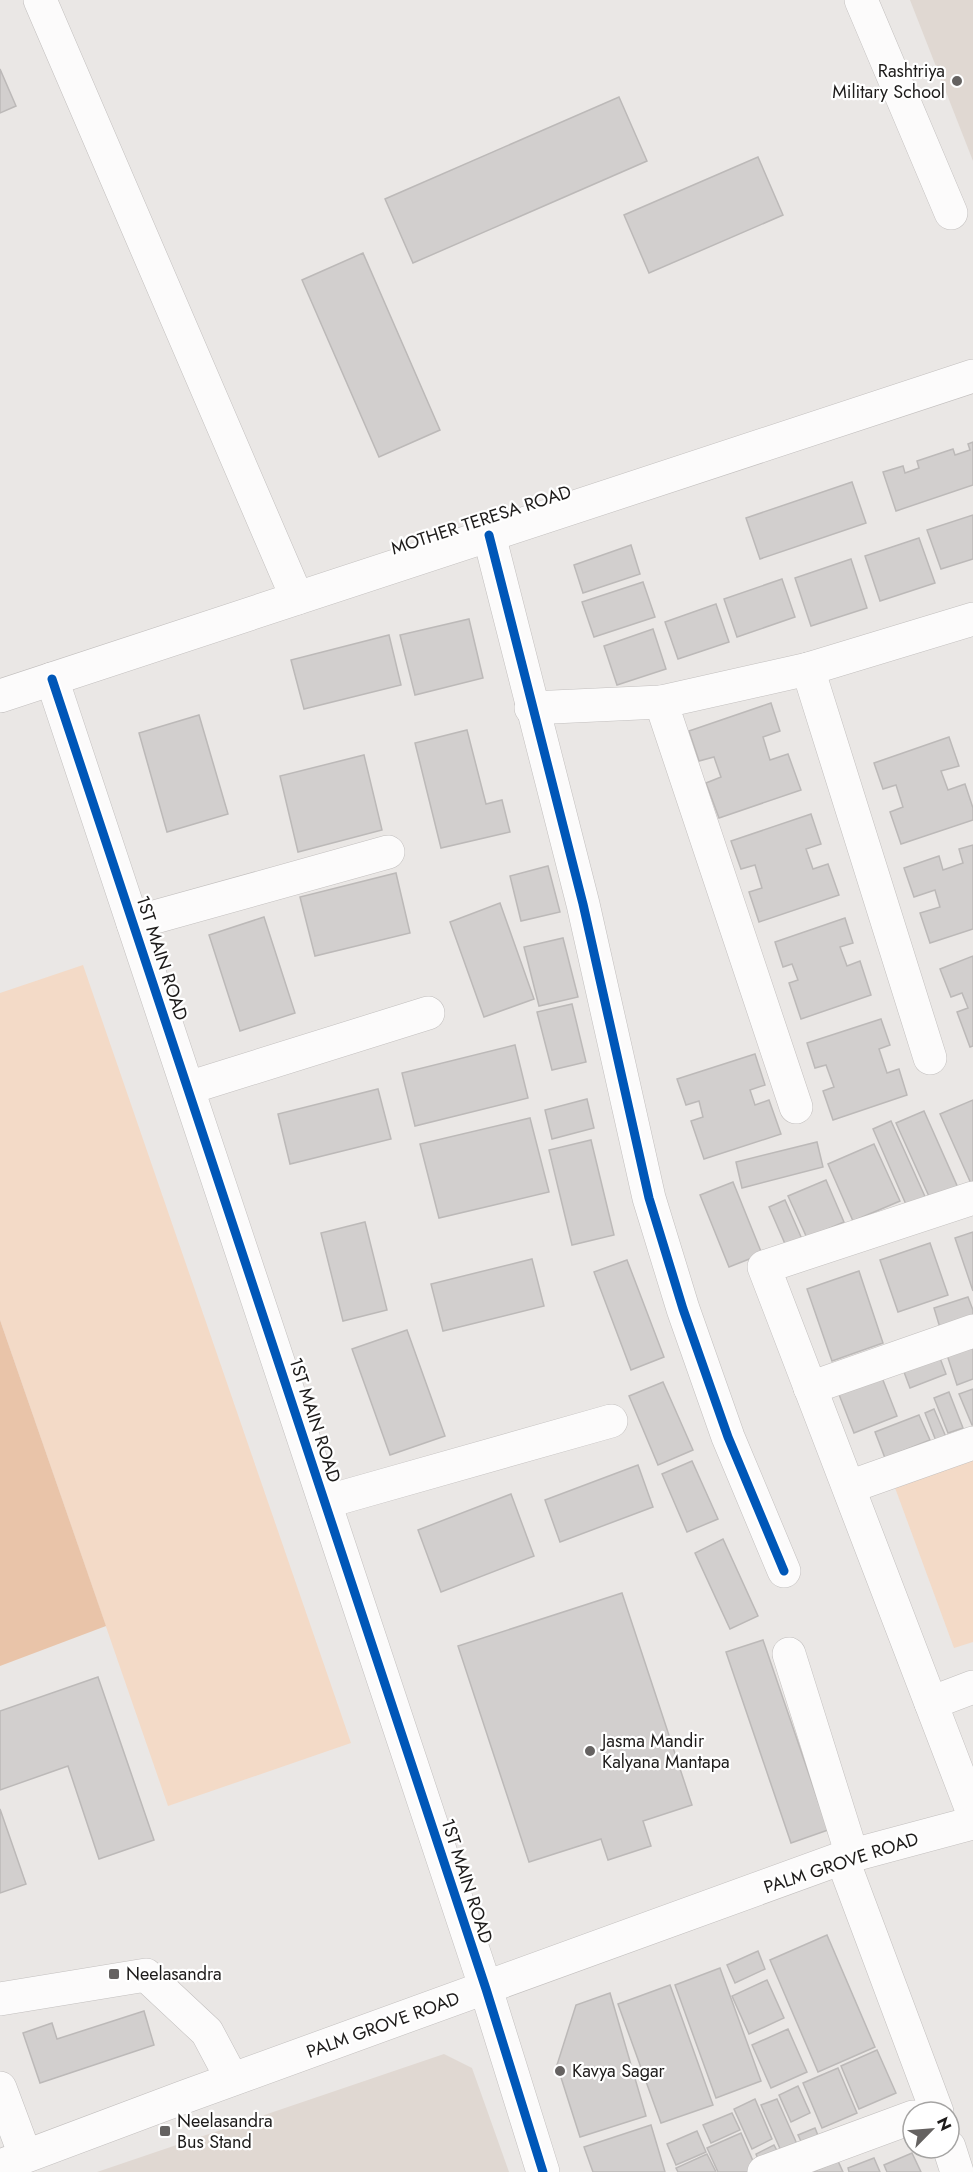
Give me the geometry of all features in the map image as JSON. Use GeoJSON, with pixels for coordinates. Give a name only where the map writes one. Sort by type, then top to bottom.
{"type":"FeatureCollection","features":[{"type":"Feature","properties":{"kind":"street"},"geometry":{"type":"LineString","coordinates":[[40,0],[297,598]]}},
{"type":"Feature","properties":{"kind":"street"},"geometry":{"type":"LineString","coordinates":[[861,0],[951,213]]}},
{"type":"Feature","properties":{"kind":"street","name":"MOTHER TERESA ROAD"},"geometry":{"type":"LineString","coordinates":[[0,696],[973,376]]}},
{"type":"Feature","properties":{"kind":"street"},"geometry":{"type":"LineString","coordinates":[[489,535],[531,708],[583,904],[649,1198],[683,1310],[728,1437],[784,1571]]}},
{"type":"Feature","properties":{"kind":"street"},"geometry":{"type":"LineString","coordinates":[[531,708],[661,702],[808,669],[971,627]]}},
{"type":"Feature","properties":{"kind":"street"},"geometry":{"type":"LineString","coordinates":[[808,669],[930,1058]]}},
{"type":"Feature","properties":{"kind":"street","name":"1ST MAIN ROAD"},"geometry":{"type":"LineString","coordinates":[[52,679],[486,1989],[543,2172]]}},
{"type":"Feature","properties":{"kind":"street"},"geometry":{"type":"LineString","coordinates":[[661,702],[796,1107]]}},
{"type":"Feature","properties":{"kind":"street"},"geometry":{"type":"LineString","coordinates":[[133,923],[388,852]]}},
{"type":"Feature","properties":{"kind":"street"},"geometry":{"type":"LineString","coordinates":[[188,1088],[428,1013]]}},
{"type":"Feature","properties":{"kind":"street"},"geometry":{"type":"LineString","coordinates":[[973,1198],[764,1268],[973,1813]]}},
{"type":"Feature","properties":{"kind":"street"},"geometry":{"type":"LineString","coordinates":[[810,1388],[973,1331]]}},
{"type":"Feature","properties":{"kind":"street"},"geometry":{"type":"LineString","coordinates":[[325,1502],[611,1421]]}},
{"type":"Feature","properties":{"kind":"street"},"geometry":{"type":"LineString","coordinates":[[849,1487],[973,1443]]}},
{"type":"Feature","properties":{"kind":"street"},"geometry":{"type":"LineString","coordinates":[[789,1654],[847,1857],[924,2100]]}},
{"type":"Feature","properties":{"kind":"street"},"geometry":{"type":"LineString","coordinates":[[931,1703],[973,1687]]}},
{"type":"Feature","properties":{"kind":"street","name":"PALM GROVE ROAD"},"geometry":{"type":"LineString","coordinates":[[13,2161],[232,2079],[847,1857],[973,1823]]}},
{"type":"Feature","properties":{"kind":"street"},"geometry":{"type":"LineString","coordinates":[[0,1999],[146,1975],[207,2032],[232,2079]]}},
{"type":"Feature","properties":{"kind":"street"},"geometry":{"type":"LineString","coordinates":[[0,2088],[13,2161]]}},
{"type":"Feature","properties":{"kind":"street"},"geometry":{"type":"LineString","coordinates":[[764,2172],[901,2122]]}},
{"type":"Feature","properties":{"kind":"shaded area","name":"Rashtriya Military School"},"geometry":{"type":"Polygon","coordinates":[[[910,0],[973,0],[973,161],[910,0]]]}},
{"type":"Feature","properties":{"kind":"shaded area"},"geometry":{"type":"Polygon","coordinates":[[[83,965],[351,1743],[168,1806],[0,1320],[0,993],[83,965]]]}},
{"type":"Feature","properties":{"kind":"shaded area"},"geometry":{"type":"Polygon","coordinates":[[[0,1320],[106,1626],[0,1666],[0,1320]]]}},
{"type":"Feature","properties":{"kind":"shaded area"},"geometry":{"type":"Polygon","coordinates":[[[973,1456],[973,1642],[954,1648],[894,1485],[973,1456]]]}},
{"type":"Feature","properties":{"kind":"shaded area"},"geometry":{"type":"Polygon","coordinates":[[[444,2054],[472,2068],[509,2172],[97,2172],[444,2054]]]}},
{"type":"Feature","properties":{"kind":"building"},"geometry":{"type":"Polygon","coordinates":[[[0,69],[16,106],[0,113],[0,69]]]}},
{"type":"Feature","properties":{"kind":"building"},"geometry":{"type":"Polygon","coordinates":[[[619,97],[647,161],[413,263],[385,199],[619,97]]]}},
{"type":"Feature","properties":{"kind":"building"},"geometry":{"type":"Polygon","coordinates":[[[758,157],[783,215],[649,273],[624,215],[758,157]]]}},
{"type":"Feature","properties":{"kind":"building"},"geometry":{"type":"Polygon","coordinates":[[[363,253],[440,430],[379,457],[302,280],[363,253]]]}},
{"type":"Feature","properties":{"kind":"building"},"geometry":{"type":"Polygon","coordinates":[[[973,442],[973,485],[896,511],[883,472],[903,466],[905,473],[919,468],[917,461],[953,449],[955,455],[970,450],[968,444],[973,442]]]}},
{"type":"Feature","properties":{"kind":"building"},"geometry":{"type":"Polygon","coordinates":[[[852,482],[866,523],[760,559],[746,518],[852,482]]]}},
{"type":"Feature","properties":{"kind":"building"},"geometry":{"type":"Polygon","coordinates":[[[973,515],[973,559],[941,569],[927,530],[973,515]]]}},
{"type":"Feature","properties":{"kind":"building"},"geometry":{"type":"Polygon","coordinates":[[[919,538],[935,583],[880,601],[865,556],[919,538]]]}},
{"type":"Feature","properties":{"kind":"building"},"geometry":{"type":"Polygon","coordinates":[[[631,545],[640,574],[583,593],[574,565],[631,545]]]}},
{"type":"Feature","properties":{"kind":"building"},"geometry":{"type":"Polygon","coordinates":[[[851,559],[867,608],[811,626],[795,578],[851,559]]]}},
{"type":"Feature","properties":{"kind":"building"},"geometry":{"type":"Polygon","coordinates":[[[782,579],[795,617],[737,637],[724,599],[782,579]]]}},
{"type":"Feature","properties":{"kind":"building"},"geometry":{"type":"Polygon","coordinates":[[[643,582],[655,617],[594,637],[582,602],[643,582]]]}},
{"type":"Feature","properties":{"kind":"building"},"geometry":{"type":"Polygon","coordinates":[[[716,604],[729,642],[678,659],[665,622],[716,604]]]}},
{"type":"Feature","properties":{"kind":"building"},"geometry":{"type":"Polygon","coordinates":[[[469,619],[483,678],[415,695],[400,635],[469,619]]]}},
{"type":"Feature","properties":{"kind":"building"},"geometry":{"type":"Polygon","coordinates":[[[653,629],[666,669],[617,685],[604,646],[653,629]]]}},
{"type":"Feature","properties":{"kind":"building"},"geometry":{"type":"Polygon","coordinates":[[[389,635],[401,685],[304,709],[291,660],[389,635]]]}},
{"type":"Feature","properties":{"kind":"building"},"geometry":{"type":"Polygon","coordinates":[[[771,703],[780,731],[763,737],[770,760],[788,754],[801,790],[719,818],[706,783],[721,777],[714,757],[699,761],[689,731],[771,703]]]}},
{"type":"Feature","properties":{"kind":"building"},"geometry":{"type":"Polygon","coordinates":[[[199,715],[228,814],[167,832],[139,733],[199,715]]]}},
{"type":"Feature","properties":{"kind":"building"},"geometry":{"type":"Polygon","coordinates":[[[467,730],[486,804],[502,800],[510,832],[441,848],[415,743],[467,730]]]}},
{"type":"Feature","properties":{"kind":"building"},"geometry":{"type":"Polygon","coordinates":[[[949,737],[959,766],[941,771],[948,790],[965,784],[973,808],[973,820],[901,844],[890,812],[903,807],[896,785],[883,789],[874,763],[949,737]]]}},
{"type":"Feature","properties":{"kind":"building"},"geometry":{"type":"Polygon","coordinates":[[[364,755],[382,830],[298,852],[280,776],[364,755]]]}},
{"type":"Feature","properties":{"kind":"building"},"geometry":{"type":"Polygon","coordinates":[[[811,814],[821,844],[806,849],[813,869],[828,864],[839,895],[759,922],[749,892],[762,888],[755,865],[741,869],[731,841],[811,814]]]}},
{"type":"Feature","properties":{"kind":"building"},"geometry":{"type":"Polygon","coordinates":[[[973,845],[973,929],[930,943],[920,913],[940,907],[935,890],[914,897],[904,868],[939,856],[943,870],[963,863],[959,849],[973,845]]]}},
{"type":"Feature","properties":{"kind":"building"},"geometry":{"type":"Polygon","coordinates":[[[548,866],[560,912],[521,921],[510,876],[548,866]]]}},
{"type":"Feature","properties":{"kind":"building"},"geometry":{"type":"Polygon","coordinates":[[[396,873],[410,933],[315,956],[300,897],[396,873]]]}},
{"type":"Feature","properties":{"kind":"building"},"geometry":{"type":"Polygon","coordinates":[[[500,903],[534,999],[484,1017],[450,922],[500,903]]]}},
{"type":"Feature","properties":{"kind":"building"},"geometry":{"type":"Polygon","coordinates":[[[264,917],[295,1013],[240,1031],[209,935],[264,917]]]}},
{"type":"Feature","properties":{"kind":"building"},"geometry":{"type":"Polygon","coordinates":[[[845,918],[853,943],[840,947],[847,966],[860,961],[871,995],[801,1019],[789,983],[798,980],[792,964],[783,967],[775,942],[845,918]]]}},
{"type":"Feature","properties":{"kind":"building"},"geometry":{"type":"Polygon","coordinates":[[[563,938],[578,997],[539,1006],[524,947],[563,938]]]}},
{"type":"Feature","properties":{"kind":"building"},"geometry":{"type":"Polygon","coordinates":[[[973,956],[973,1046],[970,1047],[957,1012],[968,1008],[962,993],[951,997],[940,969],[973,956]]]}},
{"type":"Feature","properties":{"kind":"building"},"geometry":{"type":"Polygon","coordinates":[[[572,1004],[586,1062],[552,1070],[537,1012],[572,1004]]]}},
{"type":"Feature","properties":{"kind":"building"},"geometry":{"type":"Polygon","coordinates":[[[881,1019],[890,1045],[879,1049],[887,1073],[899,1069],[907,1095],[833,1120],[823,1091],[834,1087],[826,1065],[815,1068],[807,1043],[881,1019]]]}},
{"type":"Feature","properties":{"kind":"building"},"geometry":{"type":"Polygon","coordinates":[[[515,1045],[528,1098],[415,1126],[402,1073],[515,1045]]]}},
{"type":"Feature","properties":{"kind":"building"},"geometry":{"type":"Polygon","coordinates":[[[755,1054],[765,1085],[750,1090],[755,1105],[769,1100],[781,1134],[704,1159],[691,1121],[703,1117],[699,1101],[686,1105],[677,1079],[755,1054]]]}},
{"type":"Feature","properties":{"kind":"building"},"geometry":{"type":"Polygon","coordinates":[[[378,1089],[391,1139],[290,1164],[278,1114],[378,1089]]]}},
{"type":"Feature","properties":{"kind":"building"},"geometry":{"type":"Polygon","coordinates":[[[587,1099],[594,1128],[552,1139],[545,1110],[587,1099]]]}},
{"type":"Feature","properties":{"kind":"building"},"geometry":{"type":"Polygon","coordinates":[[[973,1100],[973,1188],[940,1114],[973,1100]]]}},
{"type":"Feature","properties":{"kind":"building"},"geometry":{"type":"Polygon","coordinates":[[[924,1111],[959,1190],[932,1203],[896,1123],[924,1111]]]}},
{"type":"Feature","properties":{"kind":"building"},"geometry":{"type":"Polygon","coordinates":[[[530,1118],[549,1192],[439,1218],[420,1144],[530,1118]]]}},
{"type":"Feature","properties":{"kind":"building"},"geometry":{"type":"Polygon","coordinates":[[[891,1121],[927,1201],[908,1209],[873,1129],[891,1121]]]}},
{"type":"Feature","properties":{"kind":"building"},"geometry":{"type":"Polygon","coordinates":[[[591,1140],[614,1235],[572,1245],[549,1150],[591,1140]]]}},
{"type":"Feature","properties":{"kind":"building"},"geometry":{"type":"Polygon","coordinates":[[[817,1142],[823,1167],[742,1188],[736,1162],[817,1142]]]}},
{"type":"Feature","properties":{"kind":"building"},"geometry":{"type":"Polygon","coordinates":[[[874,1144],[900,1201],[853,1221],[828,1164],[874,1144]]]}},
{"type":"Feature","properties":{"kind":"building"},"geometry":{"type":"Polygon","coordinates":[[[826,1180],[844,1222],[807,1238],[788,1196],[826,1180]]]}},
{"type":"Feature","properties":{"kind":"building"},"geometry":{"type":"Polygon","coordinates":[[[733,1182],[762,1254],[729,1267],[700,1195],[733,1182]]]}},
{"type":"Feature","properties":{"kind":"building"},"geometry":{"type":"Polygon","coordinates":[[[785,1200],[805,1246],[789,1253],[769,1207],[785,1200]]]}},
{"type":"Feature","properties":{"kind":"building"},"geometry":{"type":"Polygon","coordinates":[[[365,1222],[387,1310],[343,1321],[321,1233],[365,1222]]]}},
{"type":"Feature","properties":{"kind":"building"},"geometry":{"type":"Polygon","coordinates":[[[973,1232],[973,1291],[955,1238],[973,1232]]]}},
{"type":"Feature","properties":{"kind":"building"},"geometry":{"type":"Polygon","coordinates":[[[930,1243],[948,1295],[898,1312],[880,1260],[930,1243]]]}},
{"type":"Feature","properties":{"kind":"building"},"geometry":{"type":"Polygon","coordinates":[[[532,1259],[544,1306],[443,1331],[431,1284],[532,1259]]]}},
{"type":"Feature","properties":{"kind":"building"},"geometry":{"type":"Polygon","coordinates":[[[627,1260],[664,1357],[631,1370],[594,1272],[627,1260]]]}},
{"type":"Feature","properties":{"kind":"building"},"geometry":{"type":"Polygon","coordinates":[[[859,1271],[883,1343],[832,1361],[807,1289],[859,1271]]]}},
{"type":"Feature","properties":{"kind":"building"},"geometry":{"type":"Polygon","coordinates":[[[968,1297],[973,1310],[973,1320],[941,1331],[934,1308],[968,1297]]]}},
{"type":"Feature","properties":{"kind":"building"},"geometry":{"type":"Polygon","coordinates":[[[407,1330],[445,1436],[390,1455],[352,1349],[407,1330]]]}},
{"type":"Feature","properties":{"kind":"building"},"geometry":{"type":"Polygon","coordinates":[[[973,1343],[973,1379],[957,1385],[947,1355],[973,1343]]]}},
{"type":"Feature","properties":{"kind":"building"},"geometry":{"type":"Polygon","coordinates":[[[937,1350],[946,1374],[910,1388],[901,1364],[937,1350]]]}},
{"type":"Feature","properties":{"kind":"building"},"geometry":{"type":"Polygon","coordinates":[[[881,1375],[897,1416],[854,1433],[838,1392],[881,1375]]]}},
{"type":"Feature","properties":{"kind":"building"},"geometry":{"type":"Polygon","coordinates":[[[663,1382],[693,1450],[658,1465],[629,1396],[663,1382]]]}},
{"type":"Feature","properties":{"kind":"building"},"geometry":{"type":"Polygon","coordinates":[[[973,1389],[973,1425],[972,1425],[959,1394],[973,1389]]]}},
{"type":"Feature","properties":{"kind":"building"},"geometry":{"type":"Polygon","coordinates":[[[949,1392],[963,1428],[948,1433],[934,1398],[949,1392]]]}},
{"type":"Feature","properties":{"kind":"building"},"geometry":{"type":"Polygon","coordinates":[[[934,1409],[946,1437],[936,1441],[925,1413],[934,1409]]]}},
{"type":"Feature","properties":{"kind":"building"},"geometry":{"type":"Polygon","coordinates":[[[919,1415],[930,1440],[885,1458],[875,1432],[919,1415]]]}},
{"type":"Feature","properties":{"kind":"building"},"geometry":{"type":"Polygon","coordinates":[[[692,1461],[718,1519],[687,1532],[662,1474],[692,1461]]]}},
{"type":"Feature","properties":{"kind":"building"},"geometry":{"type":"Polygon","coordinates":[[[638,1465],[653,1507],[560,1542],[545,1500],[638,1465]]]}},
{"type":"Feature","properties":{"kind":"building"},"geometry":{"type":"Polygon","coordinates":[[[511,1494],[534,1556],[441,1592],[418,1530],[511,1494]]]}},
{"type":"Feature","properties":{"kind":"building"},"geometry":{"type":"Polygon","coordinates":[[[723,1539],[758,1616],[730,1629],[695,1553],[723,1539]]]}},
{"type":"Feature","properties":{"kind":"building"},"geometry":{"type":"Polygon","coordinates":[[[622,1593],[692,1805],[643,1821],[651,1846],[608,1860],[601,1839],[529,1862],[458,1646],[622,1593]]]}},
{"type":"Feature","properties":{"kind":"building"},"geometry":{"type":"Polygon","coordinates":[[[763,1640],[828,1830],[791,1843],[726,1652],[763,1640]]]}},
{"type":"Feature","properties":{"kind":"building"},"geometry":{"type":"Polygon","coordinates":[[[98,1677],[154,1840],[99,1859],[68,1766],[0,1790],[0,1711],[98,1677]]]}},
{"type":"Feature","properties":{"kind":"building"},"geometry":{"type":"Polygon","coordinates":[[[0,1809],[26,1884],[0,1893],[0,1809]]]}},
{"type":"Feature","properties":{"kind":"building"},"geometry":{"type":"Polygon","coordinates":[[[827,1935],[875,2047],[818,2072],[770,1960],[827,1935]]]}},
{"type":"Feature","properties":{"kind":"building"},"geometry":{"type":"Polygon","coordinates":[[[758,1951],[765,1969],[735,1983],[727,1965],[758,1951]]]}},
{"type":"Feature","properties":{"kind":"building"},"geometry":{"type":"Polygon","coordinates":[[[720,1968],[761,2081],[716,2098],[675,1985],[720,1968]]]}},
{"type":"Feature","properties":{"kind":"building"},"geometry":{"type":"Polygon","coordinates":[[[767,1980],[784,2018],[749,2034],[732,1996],[767,1980]]]}},
{"type":"Feature","properties":{"kind":"building"},"geometry":{"type":"Polygon","coordinates":[[[670,1985],[713,2105],[661,2123],[618,2004],[670,1985]]]}},
{"type":"Feature","properties":{"kind":"building"},"geometry":{"type":"Polygon","coordinates":[[[610,1993],[646,2116],[580,2137],[557,2065],[576,2005],[610,1993]]]}},
{"type":"Feature","properties":{"kind":"building"},"geometry":{"type":"Polygon","coordinates":[[[144,2011],[154,2045],[40,2083],[23,2033],[52,2023],[57,2039],[144,2011]]]}},
{"type":"Feature","properties":{"kind":"building"},"geometry":{"type":"Polygon","coordinates":[[[788,2029],[807,2072],[771,2088],[752,2045],[788,2029]]]}},
{"type":"Feature","properties":{"kind":"building"},"geometry":{"type":"Polygon","coordinates":[[[877,2050],[896,2093],[859,2109],[841,2066],[877,2050]]]}},
{"type":"Feature","properties":{"kind":"building"},"geometry":{"type":"Polygon","coordinates":[[[838,2068],[857,2113],[822,2128],[803,2083],[838,2068]]]}},
{"type":"Feature","properties":{"kind":"building"},"geometry":{"type":"Polygon","coordinates":[[[798,2086],[810,2113],[791,2122],[779,2095],[798,2086]]]}},
{"type":"Feature","properties":{"kind":"building"},"geometry":{"type":"Polygon","coordinates":[[[755,2099],[772,2139],[752,2149],[734,2109],[755,2099]]]}},
{"type":"Feature","properties":{"kind":"building"},"geometry":{"type":"Polygon","coordinates":[[[777,2099],[801,2153],[785,2160],[761,2105],[777,2099]]]}},
{"type":"Feature","properties":{"kind":"building"},"geometry":{"type":"Polygon","coordinates":[[[732,2113],[740,2130],[711,2143],[703,2125],[732,2113]]]}},
{"type":"Feature","properties":{"kind":"building"},"geometry":{"type":"Polygon","coordinates":[[[651,2125],[665,2172],[593,2172],[584,2147],[651,2125]]]}},
{"type":"Feature","properties":{"kind":"building"},"geometry":{"type":"Polygon","coordinates":[[[815,2128],[821,2143],[805,2150],[798,2135],[815,2128]]]}},
{"type":"Feature","properties":{"kind":"building"},"geometry":{"type":"Polygon","coordinates":[[[697,2131],[706,2152],[676,2165],[667,2144],[697,2131]]]}},
{"type":"Feature","properties":{"kind":"building"},"geometry":{"type":"Polygon","coordinates":[[[741,2133],[756,2168],[748,2172],[718,2172],[707,2148],[741,2133]]]}},
{"type":"Feature","properties":{"kind":"building"},"geometry":{"type":"Polygon","coordinates":[[[774,2145],[782,2160],[762,2169],[756,2154],[774,2145]]]}},
{"type":"Feature","properties":{"kind":"building"},"geometry":{"type":"Polygon","coordinates":[[[707,2154],[716,2172],[678,2172],[676,2168],[707,2154]]]}},
{"type":"Feature","properties":{"kind":"building"},"geometry":{"type":"Polygon","coordinates":[[[874,2158],[880,2172],[849,2172],[848,2168],[874,2158]]]}},
{"type":"Feature","properties":{"kind":"building"},"geometry":{"type":"Polygon","coordinates":[[[901,2158],[901,2160],[915,2160],[921,2172],[887,2172],[884,2165],[901,2158]]]}},
{"type":"Feature","properties":{"kind":"building"},"geometry":{"type":"Polygon","coordinates":[[[838,2161],[843,2172],[812,2172],[838,2161]]]}},
{"type":"Feature","properties":{"kind":"cycle path"},"geometry":{"type":"LineString","coordinates":[[489,535],[583,904],[649,1198],[683,1309],[728,1437],[784,1571]]}},
{"type":"Feature","properties":{"kind":"cycle path"},"geometry":{"type":"LineString","coordinates":[[52,679],[486,1989],[543,2172]]}},
{"type":"Feature","properties":{"kind":"place","name":"Rashtriya Military School"},"geometry":{"type":"Point","coordinates":[957,81]}},
{"type":"Feature","properties":{"kind":"place","name":"Jasma Mandir Kalyana Mantapa"},"geometry":{"type":"Point","coordinates":[590,1751]}},
{"type":"Feature","properties":{"kind":"place","name":"Neelasandra"},"geometry":{"type":"Point","coordinates":[114,1974]}},
{"type":"Feature","properties":{"kind":"place","name":"Kavya Sagar"},"geometry":{"type":"Point","coordinates":[560,2071]}},
{"type":"Feature","properties":{"kind":"place","name":"Neelasandra Bus Stand"},"geometry":{"type":"Point","coordinates":[165,2131]}}]}
